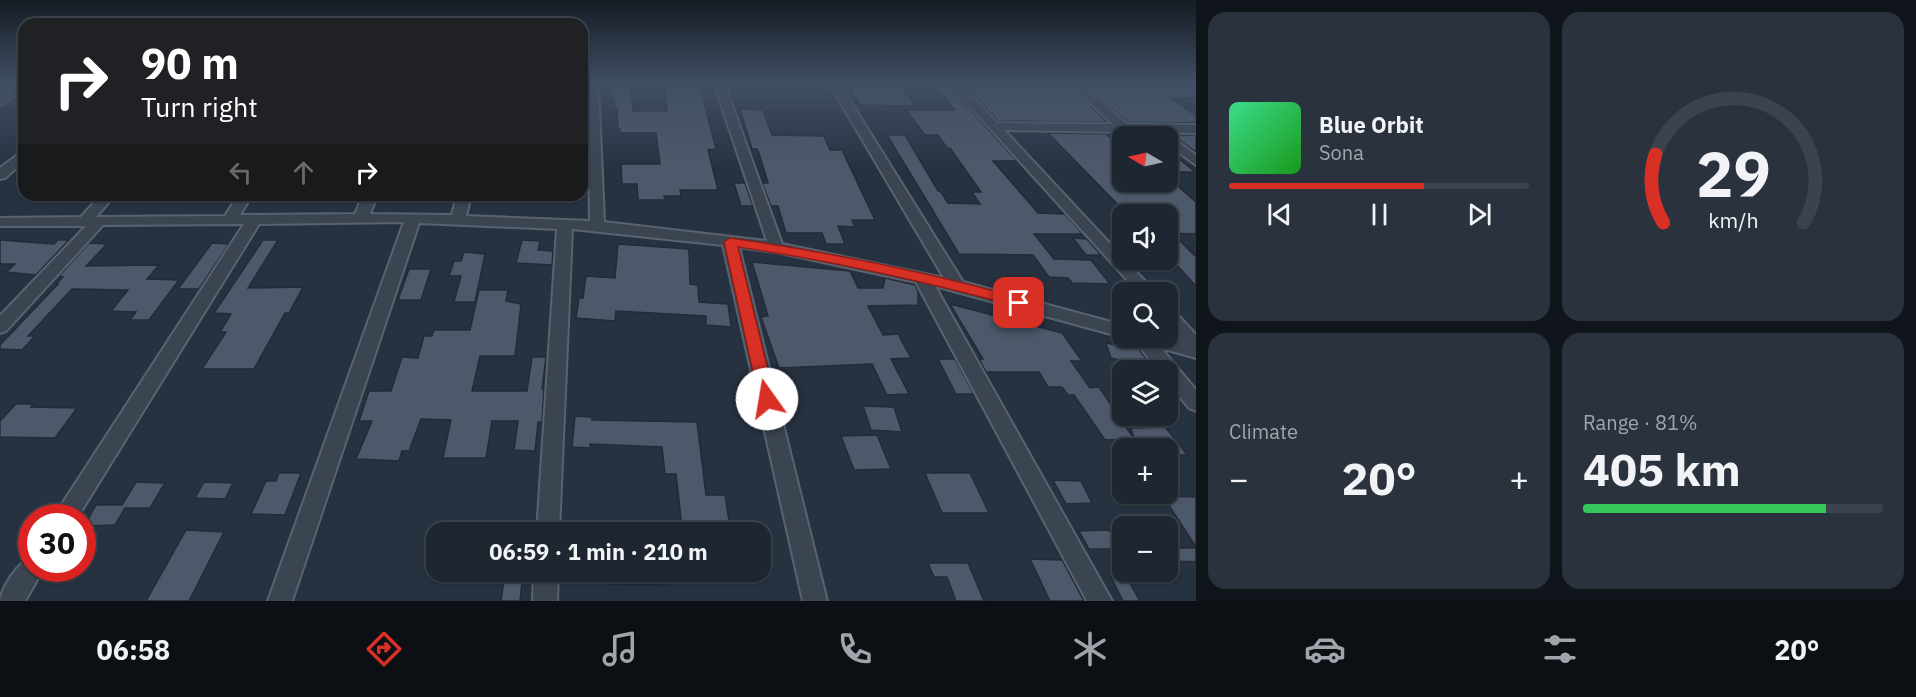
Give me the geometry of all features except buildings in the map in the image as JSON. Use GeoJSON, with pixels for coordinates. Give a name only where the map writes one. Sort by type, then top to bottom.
{"type":"FeatureCollection","features":[{"type":"Feature","properties":{"kind":"street"},"geometry":{"type":"LineString","coordinates":[[594,111],[597,226]]}},
{"type":"Feature","properties":{"kind":"street"},"geometry":{"type":"LineString","coordinates":[[729,111],[776,247]]}},
{"type":"Feature","properties":{"kind":"street"},"geometry":{"type":"LineString","coordinates":[[851,111],[957,286]]}},
{"type":"Feature","properties":{"kind":"street"},"geometry":{"type":"LineString","coordinates":[[980,111],[1138,282]]}},
{"type":"Feature","properties":{"kind":"street"},"geometry":{"type":"LineString","coordinates":[[1105,111],[1122,126]]}},
{"type":"Feature","properties":{"kind":"street"},"geometry":{"type":"LineString","coordinates":[[994,126],[1112,128]]}},
{"type":"Feature","properties":{"kind":"street"},"geometry":{"type":"LineString","coordinates":[[1178,129],[1196,129]]}},
{"type":"Feature","properties":{"kind":"street"},"geometry":{"type":"LineString","coordinates":[[1178,147],[1196,161]]}},
{"type":"Feature","properties":{"kind":"street"},"geometry":{"type":"LineString","coordinates":[[0,175],[18,159]]}},
{"type":"Feature","properties":{"kind":"street"},"geometry":{"type":"LineString","coordinates":[[0,327],[91,222],[104,201]]}},
{"type":"Feature","properties":{"kind":"street"},"geometry":{"type":"LineString","coordinates":[[230,221],[242,201]]}},
{"type":"Feature","properties":{"kind":"street"},"geometry":{"type":"LineString","coordinates":[[361,218],[368,201]]}},
{"type":"Feature","properties":{"kind":"street"},"geometry":{"type":"LineString","coordinates":[[458,220],[463,201]]}},
{"type":"Feature","properties":{"kind":"street"},"geometry":{"type":"LineString","coordinates":[[0,222],[413,218],[597,226],[776,247],[957,286],[1112,328]]}},
{"type":"Feature","properties":{"kind":"street"},"geometry":{"type":"LineString","coordinates":[[280,601],[413,218]]}},
{"type":"Feature","properties":{"kind":"street"},"geometry":{"type":"LineString","coordinates":[[73,504],[254,220]]}},
{"type":"Feature","properties":{"kind":"street"},"geometry":{"type":"LineString","coordinates":[[549,522],[565,224]]}},
{"type":"Feature","properties":{"kind":"street"},"geometry":{"type":"LineString","coordinates":[[730,242],[815,601]]}},
{"type":"Feature","properties":{"kind":"street"},"geometry":{"type":"LineString","coordinates":[[922,278],[1100,601]]}},
{"type":"Feature","properties":{"kind":"street"},"geometry":{"type":"LineString","coordinates":[[1178,326],[1196,346]]}},
{"type":"Feature","properties":{"kind":"street"},"geometry":{"type":"LineString","coordinates":[[1178,346],[1196,351]]}},
{"type":"Feature","properties":{"kind":"street"},"geometry":{"type":"LineString","coordinates":[[1150,348],[1196,403]]}},
{"type":"Feature","properties":{"kind":"street"},"geometry":{"type":"LineString","coordinates":[[11,601],[23,582]]}},
{"type":"Feature","properties":{"kind":"street"},"geometry":{"type":"LineString","coordinates":[[545,601],[546,582]]}},
{"type":"Feature","properties":{"kind":"route"},"geometry":{"type":"LineString","coordinates":[[767,399],[730,242],[776,247],[957,286],[1019,303]]}}]}
